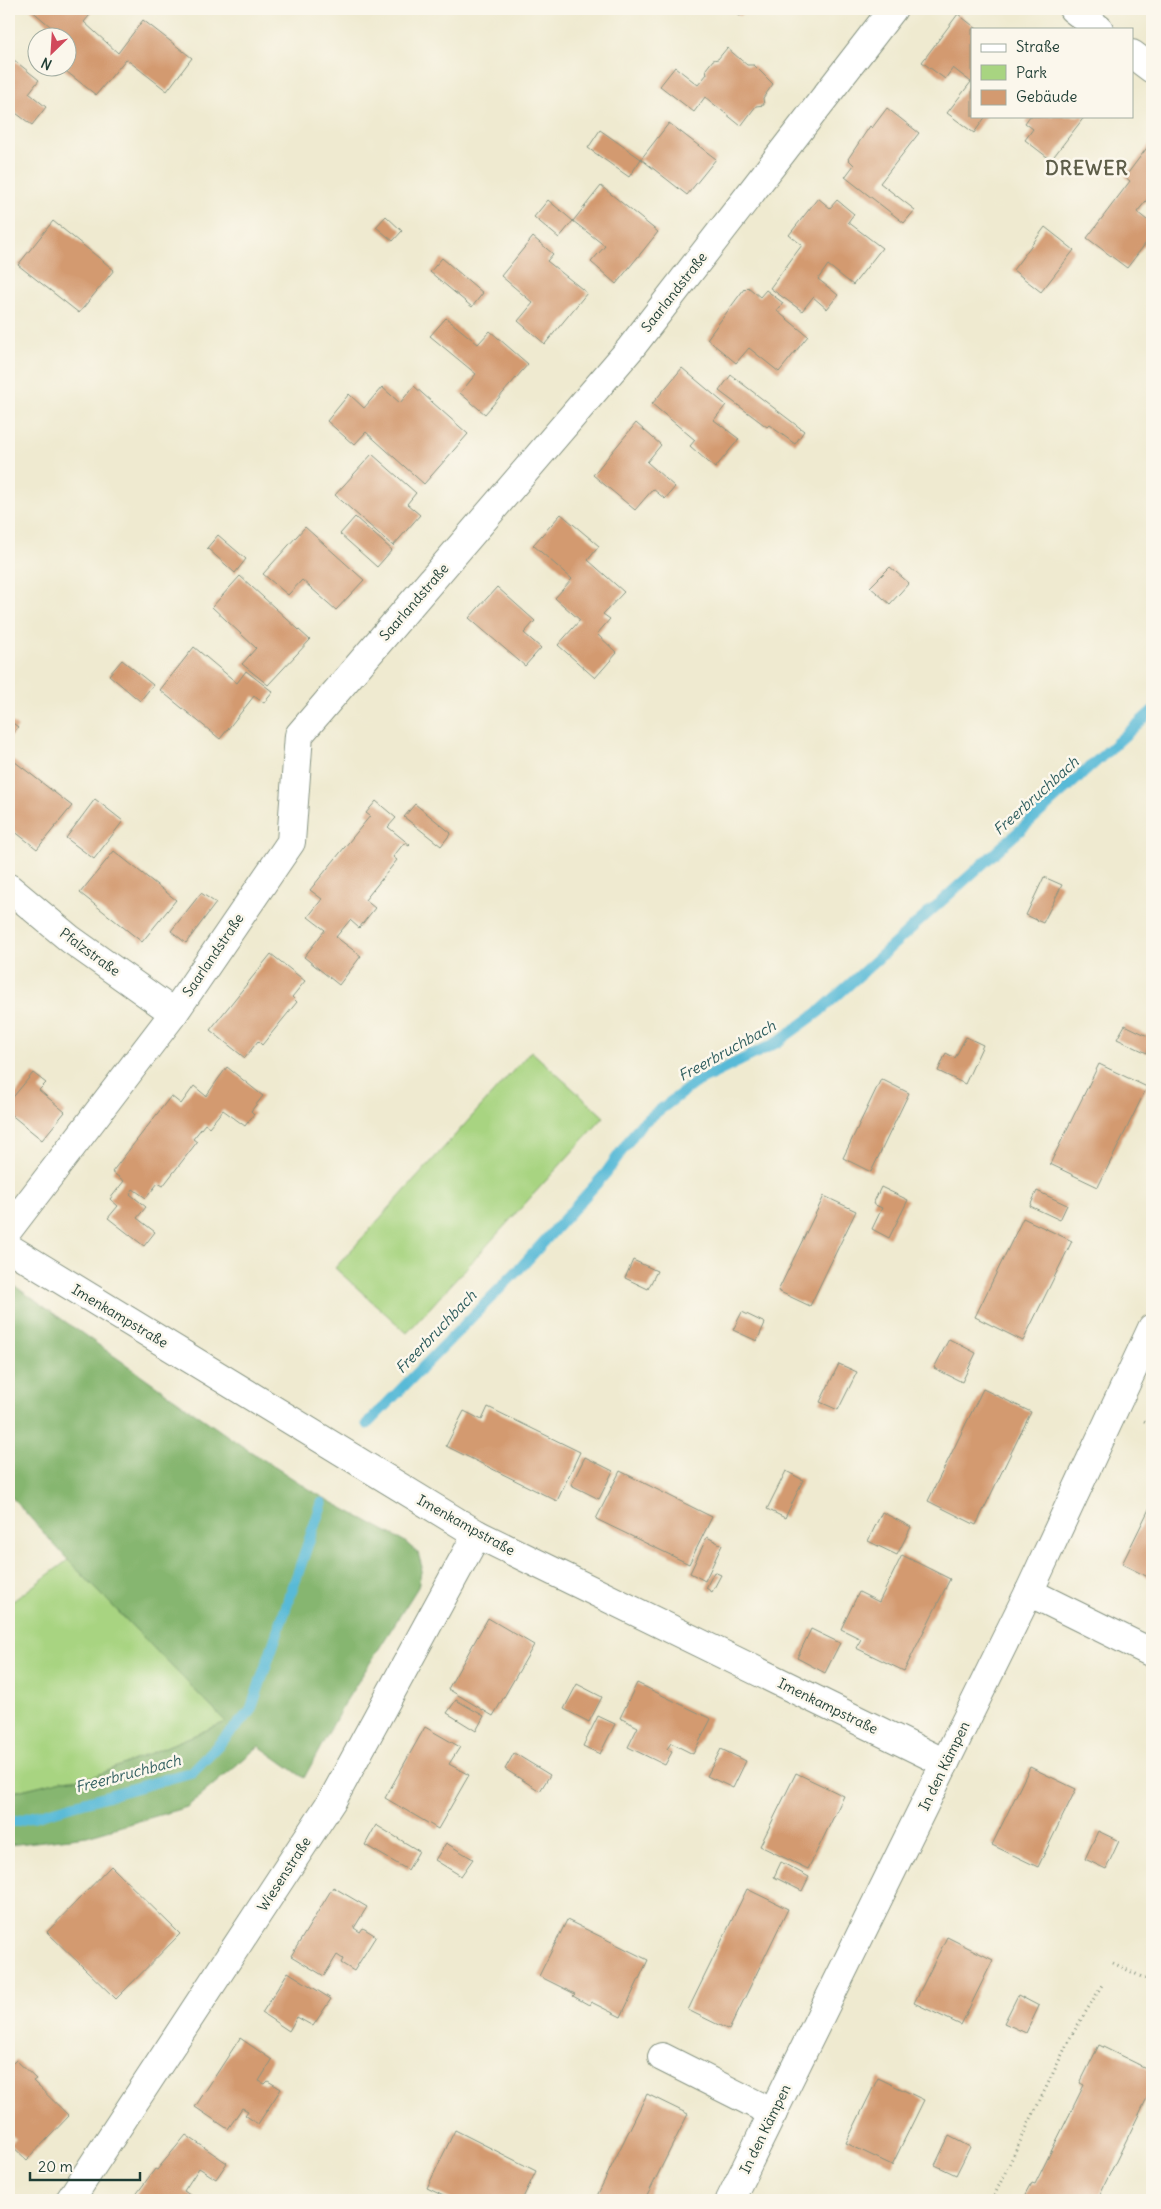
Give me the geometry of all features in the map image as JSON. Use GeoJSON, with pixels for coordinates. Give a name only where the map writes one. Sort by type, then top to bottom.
{"type":"FeatureCollection","features":[{"type":"Feature","properties":{"kind":"street","name":"Saarlandstraße"},"geometry":{"type":"LineString","coordinates":[[9,1229],[174,1013],[291,842],[299,735],[630,349],[893,9]]}},
{"type":"Feature","properties":{"kind":"street"},"geometry":{"type":"LineString","coordinates":[[1073,9],[1099,28]]}},
{"type":"Feature","properties":{"kind":"street"},"geometry":{"type":"LineString","coordinates":[[1134,56],[1152,69]]}},
{"type":"Feature","properties":{"kind":"street","name":"Pfalzstraße"},"geometry":{"type":"LineString","coordinates":[[9,888],[70,939],[174,1013]]}},
{"type":"Feature","properties":{"kind":"street","name":"Imenkampstraße"},"geometry":{"type":"LineString","coordinates":[[9,1248],[477,1534],[945,1764]]}},
{"type":"Feature","properties":{"kind":"street","name":"In den Kämpen"},"geometry":{"type":"LineString","coordinates":[[730,2200],[1029,1592],[1152,1328]]}},
{"type":"Feature","properties":{"kind":"street","name":"Wiesenstraße"},"geometry":{"type":"LineString","coordinates":[[70,2200],[332,1799],[477,1534]]}},
{"type":"Feature","properties":{"kind":"street"},"geometry":{"type":"LineString","coordinates":[[1029,1592],[1152,1652]]}},
{"type":"Feature","properties":{"kind":"street"},"geometry":{"type":"LineString","coordinates":[[662,2057],[773,2113]]}},
{"type":"Feature","properties":{"kind":"path"},"geometry":{"type":"LineString","coordinates":[[1113,1963],[1152,1982]]}},
{"type":"Feature","properties":{"kind":"path"},"geometry":{"type":"LineString","coordinates":[[992,2200],[1070,2038],[1102,1985]]}},
{"type":"Feature","properties":{"kind":"green space"},"geometry":{"type":"Polygon","coordinates":[[[531,1051],[604,1117],[407,1333],[335,1268],[531,1051]]]}},
{"type":"Feature","properties":{"kind":"green space"},"geometry":{"type":"Polygon","coordinates":[[[9,1282],[242,1446],[317,1494],[404,1541],[418,1553],[422,1567],[418,1587],[344,1704],[304,1778],[259,1746],[187,1807],[87,1836],[9,1845],[9,1793],[63,1780],[93,1777],[226,1722],[68,1560],[9,1494],[9,1282]]]}},
{"type":"Feature","properties":{"kind":"green space"},"geometry":{"type":"Polygon","coordinates":[[[68,1560],[226,1722],[93,1777],[63,1780],[9,1793],[9,1604],[68,1560]]]}},
{"type":"Feature","properties":{"kind":"building"},"geometry":{"type":"Polygon","coordinates":[[[30,9],[95,9],[84,22],[118,53],[143,20],[192,58],[167,91],[126,59],[96,95],[75,78],[78,78],[78,28],[52,28],[30,9]]]}},
{"type":"Feature","properties":{"kind":"building"},"geometry":{"type":"Polygon","coordinates":[[[730,9],[745,9],[740,16],[730,9]]]}},
{"type":"Feature","properties":{"kind":"building"},"geometry":{"type":"Polygon","coordinates":[[[958,14],[976,28],[971,28],[971,82],[953,68],[945,79],[922,62],[958,14]]]}},
{"type":"Feature","properties":{"kind":"building"},"geometry":{"type":"Polygon","coordinates":[[[727,48],[747,65],[754,65],[773,84],[763,98],[764,105],[756,106],[741,126],[705,97],[694,112],[660,86],[675,67],[698,85],[707,74],[706,69],[713,60],[718,59],[727,48]]]}},
{"type":"Feature","properties":{"kind":"building"},"geometry":{"type":"Polygon","coordinates":[[[9,56],[28,71],[28,78],[36,78],[39,80],[29,93],[46,107],[32,125],[9,108],[9,56]]]}},
{"type":"Feature","properties":{"kind":"building"},"geometry":{"type":"Polygon","coordinates":[[[971,82],[971,118],[985,118],[974,133],[947,113],[971,82]]]}},
{"type":"Feature","properties":{"kind":"building"},"geometry":{"type":"Polygon","coordinates":[[[887,108],[919,133],[880,183],[915,210],[904,223],[845,177],[854,165],[848,159],[870,126],[872,128],[887,108]]]}},
{"type":"Feature","properties":{"kind":"building"},"geometry":{"type":"Polygon","coordinates":[[[1029,118],[1083,118],[1051,160],[1025,140],[1033,129],[1025,123],[1029,118]]]}},
{"type":"Feature","properties":{"kind":"building"},"geometry":{"type":"Polygon","coordinates":[[[669,123],[716,159],[687,195],[641,159],[669,123]]]}},
{"type":"Feature","properties":{"kind":"building"},"geometry":{"type":"Polygon","coordinates":[[[600,130],[641,159],[629,177],[588,148],[600,130]]]}},
{"type":"Feature","properties":{"kind":"building"},"geometry":{"type":"Polygon","coordinates":[[[1152,141],[1152,197],[1150,196],[1137,212],[1152,224],[1152,235],[1127,268],[1087,238],[1130,181],[1125,177],[1152,141]]]}},
{"type":"Feature","properties":{"kind":"building"},"geometry":{"type":"Polygon","coordinates":[[[601,186],[658,232],[616,284],[591,262],[605,246],[573,221],[601,186]]]}},
{"type":"Feature","properties":{"kind":"building"},"geometry":{"type":"Polygon","coordinates":[[[818,198],[830,208],[837,200],[854,214],[848,222],[882,248],[853,285],[828,265],[818,279],[838,295],[827,309],[813,297],[802,311],[770,288],[802,245],[789,235],[818,198]]]}},
{"type":"Feature","properties":{"kind":"building"},"geometry":{"type":"Polygon","coordinates":[[[548,200],[573,221],[559,238],[534,217],[548,200]]]}},
{"type":"Feature","properties":{"kind":"building"},"geometry":{"type":"Polygon","coordinates":[[[386,216],[402,231],[393,241],[376,227],[386,216]]]}},
{"type":"Feature","properties":{"kind":"building"},"geometry":{"type":"Polygon","coordinates":[[[53,221],[114,270],[79,313],[18,265],[53,221]]]}},
{"type":"Feature","properties":{"kind":"building"},"geometry":{"type":"Polygon","coordinates":[[[1045,227],[1074,250],[1041,292],[1013,270],[1045,227]]]}},
{"type":"Feature","properties":{"kind":"building"},"geometry":{"type":"Polygon","coordinates":[[[533,237],[553,254],[547,261],[587,293],[545,344],[518,321],[533,303],[501,276],[533,237]]]}},
{"type":"Feature","properties":{"kind":"building"},"geometry":{"type":"Polygon","coordinates":[[[442,258],[483,293],[472,307],[430,272],[442,258]]]}},
{"type":"Feature","properties":{"kind":"building"},"geometry":{"type":"Polygon","coordinates":[[[748,287],[760,297],[766,290],[783,303],[777,311],[808,336],[779,372],[749,348],[736,363],[707,339],[744,289],[748,287]]]}},
{"type":"Feature","properties":{"kind":"building"},"geometry":{"type":"Polygon","coordinates":[[[446,318],[478,344],[490,331],[528,364],[485,414],[460,393],[476,374],[430,336],[446,318]]]}},
{"type":"Feature","properties":{"kind":"building"},"geometry":{"type":"Polygon","coordinates":[[[682,368],[726,405],[714,420],[739,439],[715,468],[690,446],[695,440],[652,404],[682,368]]]}},
{"type":"Feature","properties":{"kind":"building"},"geometry":{"type":"Polygon","coordinates":[[[731,375],[804,431],[795,444],[769,425],[767,427],[719,391],[731,375]]]}},
{"type":"Feature","properties":{"kind":"building"},"geometry":{"type":"Polygon","coordinates":[[[414,386],[468,434],[424,484],[366,432],[354,445],[327,421],[349,394],[364,408],[382,387],[400,403],[414,386]]]}},
{"type":"Feature","properties":{"kind":"building"},"geometry":{"type":"Polygon","coordinates":[[[636,423],[661,445],[647,462],[675,487],[665,499],[653,489],[635,510],[593,475],[636,423]]]}},
{"type":"Feature","properties":{"kind":"building"},"geometry":{"type":"Polygon","coordinates":[[[372,454],[416,493],[407,504],[420,515],[393,546],[335,495],[372,454]]]}},
{"type":"Feature","properties":{"kind":"building"},"geometry":{"type":"Polygon","coordinates":[[[561,514],[599,546],[588,560],[624,592],[603,614],[610,619],[597,634],[617,653],[595,678],[558,645],[580,620],[555,598],[572,579],[533,545],[561,514]]]}},
{"type":"Feature","properties":{"kind":"building"},"geometry":{"type":"Polygon","coordinates":[[[355,517],[392,550],[377,567],[340,534],[355,517]]]}},
{"type":"Feature","properties":{"kind":"building"},"geometry":{"type":"Polygon","coordinates":[[[305,527],[364,580],[336,610],[302,580],[288,595],[263,574],[305,527]]]}},
{"type":"Feature","properties":{"kind":"building"},"geometry":{"type":"Polygon","coordinates":[[[218,535],[246,559],[235,573],[207,548],[218,535]]]}},
{"type":"Feature","properties":{"kind":"building"},"geometry":{"type":"Polygon","coordinates":[[[890,567],[909,583],[890,604],[870,587],[890,567]]]}},
{"type":"Feature","properties":{"kind":"building"},"geometry":{"type":"Polygon","coordinates":[[[240,576],[310,640],[268,685],[242,664],[256,648],[212,607],[240,576]]]}},
{"type":"Feature","properties":{"kind":"building"},"geometry":{"type":"Polygon","coordinates":[[[497,587],[535,621],[524,633],[541,648],[525,666],[469,618],[497,587]]]}},
{"type":"Feature","properties":{"kind":"building"},"geometry":{"type":"Polygon","coordinates":[[[194,647],[237,683],[246,671],[273,692],[264,703],[254,696],[220,739],[160,690],[194,647]]]}},
{"type":"Feature","properties":{"kind":"building"},"geometry":{"type":"Polygon","coordinates":[[[122,660],[153,685],[140,701],[109,675],[122,660]]]}},
{"type":"Feature","properties":{"kind":"building"},"geometry":{"type":"Polygon","coordinates":[[[9,720],[18,727],[9,739],[9,720]]]}},
{"type":"Feature","properties":{"kind":"building"},"geometry":{"type":"Polygon","coordinates":[[[10,758],[72,806],[37,849],[9,827],[10,758]]]}},
{"type":"Feature","properties":{"kind":"building"},"geometry":{"type":"Polygon","coordinates":[[[95,799],[123,821],[94,859],[66,838],[95,799]]]}},
{"type":"Feature","properties":{"kind":"building"},"geometry":{"type":"Polygon","coordinates":[[[376,801],[396,818],[388,827],[410,845],[404,843],[393,857],[397,860],[365,900],[375,908],[359,928],[350,920],[336,937],[361,956],[339,985],[304,957],[325,930],[308,917],[322,899],[310,890],[370,816],[366,813],[376,801]]]}},
{"type":"Feature","properties":{"kind":"building"},"geometry":{"type":"Polygon","coordinates":[[[415,804],[451,833],[441,846],[404,817],[415,804]]]}},
{"type":"Feature","properties":{"kind":"building"},"geometry":{"type":"Polygon","coordinates":[[[114,851],[176,900],[142,942],[80,893],[114,851]]]}},
{"type":"Feature","properties":{"kind":"building"},"geometry":{"type":"Polygon","coordinates":[[[1044,877],[1062,885],[1043,923],[1026,915],[1044,877]]]}},
{"type":"Feature","properties":{"kind":"building"},"geometry":{"type":"Polygon","coordinates":[[[201,893],[216,903],[186,943],[171,931],[201,893]]]}},
{"type":"Feature","properties":{"kind":"building"},"geometry":{"type":"Polygon","coordinates":[[[271,954],[305,981],[292,997],[297,1002],[262,1045],[258,1041],[245,1058],[210,1030],[271,954]]]}},
{"type":"Feature","properties":{"kind":"building"},"geometry":{"type":"Polygon","coordinates":[[[1125,1025],[1152,1038],[1147,1053],[1117,1039],[1125,1025]]]}},
{"type":"Feature","properties":{"kind":"building"},"geometry":{"type":"Polygon","coordinates":[[[966,1037],[983,1045],[965,1084],[938,1071],[946,1053],[955,1058],[966,1037]]]}},
{"type":"Feature","properties":{"kind":"building"},"geometry":{"type":"Polygon","coordinates":[[[1099,1064],[1147,1087],[1098,1187],[1050,1164],[1099,1064]]]}},
{"type":"Feature","properties":{"kind":"building"},"geometry":{"type":"Polygon","coordinates":[[[227,1067],[263,1096],[251,1111],[254,1114],[245,1126],[223,1110],[209,1127],[205,1124],[193,1139],[197,1142],[163,1186],[158,1183],[146,1198],[133,1189],[130,1194],[146,1207],[137,1218],[155,1232],[144,1246],[108,1218],[118,1206],[110,1199],[124,1181],[112,1172],[171,1096],[181,1104],[194,1086],[206,1096],[227,1067]]]}},
{"type":"Feature","properties":{"kind":"building"},"geometry":{"type":"Polygon","coordinates":[[[33,1073],[46,1083],[39,1090],[65,1112],[42,1140],[9,1113],[9,1102],[33,1073]]]}},
{"type":"Feature","properties":{"kind":"building"},"geometry":{"type":"Polygon","coordinates":[[[881,1079],[909,1093],[871,1172],[843,1158],[881,1079]]]}},
{"type":"Feature","properties":{"kind":"building"},"geometry":{"type":"Polygon","coordinates":[[[881,1187],[908,1200],[889,1238],[872,1229],[882,1208],[873,1204],[881,1187]]]}},
{"type":"Feature","properties":{"kind":"building"},"geometry":{"type":"Polygon","coordinates":[[[1037,1191],[1067,1205],[1060,1220],[1030,1206],[1037,1191]]]}},
{"type":"Feature","properties":{"kind":"building"},"geometry":{"type":"Polygon","coordinates":[[[824,1196],[856,1211],[810,1306],[778,1291],[824,1196]]]}},
{"type":"Feature","properties":{"kind":"building"},"geometry":{"type":"Polygon","coordinates":[[[1023,1218],[1072,1241],[1023,1341],[975,1317],[1023,1218]]]}},
{"type":"Feature","properties":{"kind":"building"},"geometry":{"type":"Polygon","coordinates":[[[633,1260],[657,1271],[648,1289],[625,1278],[633,1260]]]}},
{"type":"Feature","properties":{"kind":"building"},"geometry":{"type":"Polygon","coordinates":[[[742,1312],[765,1323],[757,1341],[733,1330],[742,1312]]]}},
{"type":"Feature","properties":{"kind":"building"},"geometry":{"type":"Polygon","coordinates":[[[949,1339],[976,1353],[962,1382],[934,1368],[949,1339]]]}},
{"type":"Feature","properties":{"kind":"building"},"geometry":{"type":"Polygon","coordinates":[[[839,1364],[857,1372],[838,1410],[820,1402],[839,1364]]]}},
{"type":"Feature","properties":{"kind":"building"},"geometry":{"type":"Polygon","coordinates":[[[983,1389],[1031,1412],[976,1525],[928,1501],[983,1389]]]}},
{"type":"Feature","properties":{"kind":"building"},"geometry":{"type":"Polygon","coordinates":[[[488,1407],[580,1452],[557,1501],[446,1446],[464,1411],[482,1420],[488,1407]]]}},
{"type":"Feature","properties":{"kind":"building"},"geometry":{"type":"Polygon","coordinates":[[[585,1457],[613,1471],[599,1499],[571,1485],[585,1457]]]}},
{"type":"Feature","properties":{"kind":"building"},"geometry":{"type":"Polygon","coordinates":[[[620,1471],[712,1517],[689,1564],[596,1519],[620,1471]]]}},
{"type":"Feature","properties":{"kind":"building"},"geometry":{"type":"Polygon","coordinates":[[[786,1471],[803,1480],[785,1518],[767,1509],[786,1471]]]}},
{"type":"Feature","properties":{"kind":"building"},"geometry":{"type":"Polygon","coordinates":[[[1152,1503],[1152,1579],[1122,1564],[1152,1503]]]}},
{"type":"Feature","properties":{"kind":"building"},"geometry":{"type":"Polygon","coordinates":[[[882,1512],[911,1527],[897,1555],[868,1541],[882,1512]]]}},
{"type":"Feature","properties":{"kind":"building"},"geometry":{"type":"Polygon","coordinates":[[[707,1537],[722,1545],[705,1581],[690,1573],[707,1537]]]}},
{"type":"Feature","properties":{"kind":"building"},"geometry":{"type":"Polygon","coordinates":[[[902,1555],[950,1579],[904,1671],[856,1648],[861,1639],[841,1629],[859,1592],[879,1602],[902,1555]]]}},
{"type":"Feature","properties":{"kind":"building"},"geometry":{"type":"Polygon","coordinates":[[[714,1572],[721,1575],[712,1592],[706,1588],[714,1572]]]}},
{"type":"Feature","properties":{"kind":"building"},"geometry":{"type":"Polygon","coordinates":[[[488,1618],[534,1645],[493,1716],[448,1689],[488,1618]]]}},
{"type":"Feature","properties":{"kind":"building"},"geometry":{"type":"Polygon","coordinates":[[[811,1629],[840,1643],[825,1673],[797,1658],[811,1629]]]}},
{"type":"Feature","properties":{"kind":"building"},"geometry":{"type":"Polygon","coordinates":[[[637,1683],[711,1719],[693,1754],[671,1743],[667,1749],[672,1752],[665,1765],[628,1747],[638,1727],[620,1718],[637,1683]]]}},
{"type":"Feature","properties":{"kind":"building"},"geometry":{"type":"Polygon","coordinates":[[[577,1684],[602,1697],[589,1722],[564,1709],[577,1684]]]}},
{"type":"Feature","properties":{"kind":"building"},"geometry":{"type":"Polygon","coordinates":[[[456,1700],[484,1716],[476,1731],[447,1713],[456,1700]]]}},
{"type":"Feature","properties":{"kind":"building"},"geometry":{"type":"Polygon","coordinates":[[[598,1716],[615,1724],[600,1754],[583,1746],[598,1716]]]}},
{"type":"Feature","properties":{"kind":"building"},"geometry":{"type":"Polygon","coordinates":[[[425,1727],[460,1747],[449,1764],[469,1775],[438,1829],[385,1798],[425,1727]]]}},
{"type":"Feature","properties":{"kind":"building"},"geometry":{"type":"Polygon","coordinates":[[[721,1749],[746,1761],[733,1788],[707,1776],[721,1749]]]}},
{"type":"Feature","properties":{"kind":"building"},"geometry":{"type":"Polygon","coordinates":[[[514,1753],[550,1775],[540,1791],[505,1769],[514,1753]]]}},
{"type":"Feature","properties":{"kind":"building"},"geometry":{"type":"Polygon","coordinates":[[[1030,1767],[1076,1789],[1038,1867],[992,1845],[1030,1767]]]}},
{"type":"Feature","properties":{"kind":"building"},"geometry":{"type":"Polygon","coordinates":[[[796,1773],[844,1796],[808,1869],[760,1846],[796,1773]]]}},
{"type":"Feature","properties":{"kind":"building"},"geometry":{"type":"Polygon","coordinates":[[[376,1825],[419,1851],[408,1870],[365,1845],[376,1825]]]}},
{"type":"Feature","properties":{"kind":"building"},"geometry":{"type":"Polygon","coordinates":[[[1098,1831],[1119,1841],[1106,1869],[1085,1859],[1098,1831]]]}},
{"type":"Feature","properties":{"kind":"building"},"geometry":{"type":"Polygon","coordinates":[[[446,1843],[473,1859],[461,1876],[435,1860],[446,1843]]]}},
{"type":"Feature","properties":{"kind":"building"},"geometry":{"type":"Polygon","coordinates":[[[781,1862],[809,1877],[802,1891],[774,1877],[781,1862]]]}},
{"type":"Feature","properties":{"kind":"building"},"geometry":{"type":"Polygon","coordinates":[[[111,1866],[180,1934],[116,1999],[47,1932],[111,1866]]]}},
{"type":"Feature","properties":{"kind":"building"},"geometry":{"type":"Polygon","coordinates":[[[333,1887],[367,1907],[354,1928],[360,1932],[363,1928],[376,1936],[354,1971],[341,1963],[343,1959],[337,1955],[324,1976],[291,1956],[333,1887]]]}},
{"type":"Feature","properties":{"kind":"building"},"geometry":{"type":"Polygon","coordinates":[[[747,1889],[788,1909],[729,2030],[688,2010],[747,1889]]]}},
{"type":"Feature","properties":{"kind":"building"},"geometry":{"type":"Polygon","coordinates":[[[567,1920],[648,1960],[621,2017],[591,2002],[589,2005],[573,1996],[575,1994],[539,1976],[567,1920]]]}},
{"type":"Feature","properties":{"kind":"building"},"geometry":{"type":"Polygon","coordinates":[[[947,1937],[993,1960],[961,2025],[914,2003],[947,1937]]]}},
{"type":"Feature","properties":{"kind":"building"},"geometry":{"type":"Polygon","coordinates":[[[288,1972],[331,1999],[313,2026],[297,2017],[289,2031],[262,2013],[288,1972]]]}},
{"type":"Feature","properties":{"kind":"building"},"geometry":{"type":"Polygon","coordinates":[[[1018,1995],[1039,2006],[1026,2033],[1004,2023],[1018,1995]]]}},
{"type":"Feature","properties":{"kind":"building"},"geometry":{"type":"Polygon","coordinates":[[[240,2038],[272,2060],[259,2081],[265,2084],[268,2081],[281,2089],[258,2124],[245,2115],[248,2111],[242,2108],[228,2129],[195,2107],[240,2038]]]}},
{"type":"Feature","properties":{"kind":"building"},"geometry":{"type":"Polygon","coordinates":[[[1099,2045],[1152,2071],[1152,2098],[1148,2096],[1097,2200],[1023,2200],[1032,2183],[1035,2184],[1084,2085],[1080,2083],[1099,2045]]]}},
{"type":"Feature","properties":{"kind":"building"},"geometry":{"type":"Polygon","coordinates":[[[16,2060],[36,2079],[33,2081],[69,2116],[27,2160],[10,2144],[16,2139],[9,2133],[9,2067],[16,2060]]]}},
{"type":"Feature","properties":{"kind":"building"},"geometry":{"type":"Polygon","coordinates":[[[878,2078],[924,2100],[892,2165],[846,2143],[878,2078]]]}},
{"type":"Feature","properties":{"kind":"building"},"geometry":{"type":"Polygon","coordinates":[[[647,2094],[688,2114],[645,2200],[595,2200],[647,2094]]]}},
{"type":"Feature","properties":{"kind":"building"},"geometry":{"type":"Polygon","coordinates":[[[455,2130],[536,2171],[522,2200],[452,2200],[427,2188],[455,2130]]]}},
{"type":"Feature","properties":{"kind":"building"},"geometry":{"type":"Polygon","coordinates":[[[186,2135],[227,2163],[216,2179],[199,2168],[184,2191],[197,2200],[132,2200],[155,2169],[157,2170],[186,2135]]]}},
{"type":"Feature","properties":{"kind":"building"},"geometry":{"type":"Polygon","coordinates":[[[949,2136],[970,2147],[956,2175],[935,2165],[949,2136]]]}},
{"type":"Feature","properties":{"kind":"waterway","name":"Freerbruchbach"},"geometry":{"type":"LineString","coordinates":[[367,1424],[522,1266],[606,1173],[640,1125],[695,1083],[776,1043],[820,1011],[1152,711]]}},
{"type":"Feature","properties":{"kind":"waterway","name":"Freerbruchbach"},"geometry":{"type":"LineString","coordinates":[[9,1822],[192,1772],[250,1712],[322,1503]]}},
{"type":"Feature","properties":{"kind":"district","name":"DREWER"},"geometry":{"type":"Point","coordinates":[1087,168]}}]}
